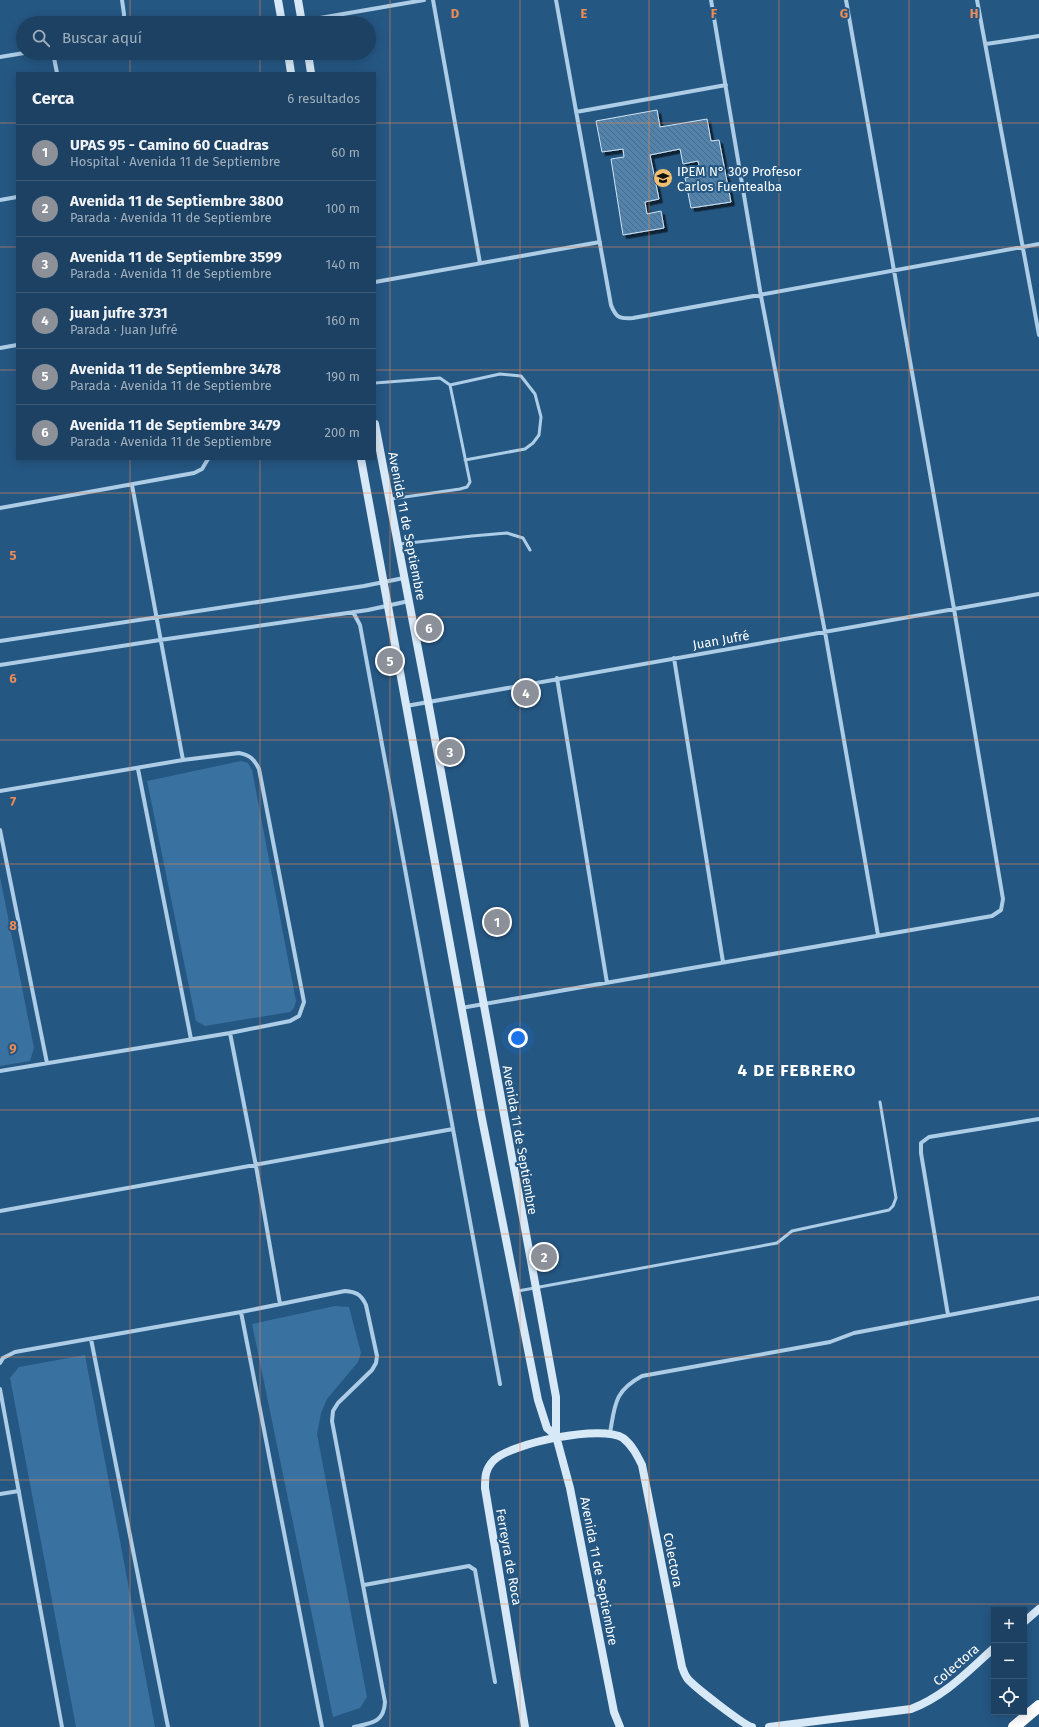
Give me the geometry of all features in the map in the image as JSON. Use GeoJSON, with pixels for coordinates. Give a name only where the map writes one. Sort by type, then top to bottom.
{"type":"FeatureCollection","features":[{"type":"Feature","properties":{"kind":"highway"},"geometry":{"type":"LineString","coordinates":[[1014,1727],[1039,1706]]}},
{"type":"Feature","properties":{"kind":"main road"},"geometry":{"type":"LineString","coordinates":[[278,0],[281,16]]}},
{"type":"Feature","properties":{"kind":"main road"},"geometry":{"type":"LineString","coordinates":[[298,0],[301,16]]}},
{"type":"Feature","properties":{"kind":"main road"},"geometry":{"type":"LineString","coordinates":[[289,60],[291,72]]}},
{"type":"Feature","properties":{"kind":"main road"},"geometry":{"type":"LineString","coordinates":[[309,60],[311,72]]}},
{"type":"Feature","properties":{"kind":"main road","name":"Avenida 11 de Septiembre"},"geometry":{"type":"LineString","coordinates":[[376,429],[428,701],[482,1003],[556,1397],[556,1436],[570,1488],[616,1727]]}},
{"type":"Feature","properties":{"kind":"main road","name":"Avenida 11 de Septiembre"},"geometry":{"type":"LineString","coordinates":[[361,460],[461,1008],[516,1291],[543,1417],[547,1428],[556,1436]]}},
{"type":"Feature","properties":{"kind":"main road"},"geometry":{"type":"LineString","coordinates":[[556,1436],[610,1433]]}},
{"type":"Feature","properties":{"kind":"main road","name":"Colectora"},"geometry":{"type":"LineString","coordinates":[[610,1433],[622,1438],[635,1450],[642,1465],[682,1667],[688,1679],[739,1720],[749,1727],[752,1727]]}},
{"type":"Feature","properties":{"kind":"main road","name":"Ferreyra de Roca"},"geometry":{"type":"LineString","coordinates":[[525,1727],[485,1488],[485,1475],[494,1460],[508,1452],[556,1436]]}},
{"type":"Feature","properties":{"kind":"main road"},"geometry":{"type":"LineString","coordinates":[[1027,1619],[1039,1609]]}},
{"type":"Feature","properties":{"kind":"main road","name":"Colectora"},"geometry":{"type":"LineString","coordinates":[[769,1727],[911,1709],[928,1703],[944,1693],[991,1651]]}},
{"type":"Feature","properties":{"kind":"main road","name":"Avenida 11 de Septiembre"},"geometry":{"type":"LineString","coordinates":[[614,1712],[620,1727]]}},
{"type":"Feature","properties":{"kind":"street"},"geometry":{"type":"LineString","coordinates":[[122,0],[124,16]]}},
{"type":"Feature","properties":{"kind":"street"},"geometry":{"type":"LineString","coordinates":[[335,16],[424,0]]}},
{"type":"Feature","properties":{"kind":"street"},"geometry":{"type":"LineString","coordinates":[[433,0],[480,263]]}},
{"type":"Feature","properties":{"kind":"street"},"geometry":{"type":"LineString","coordinates":[[556,0],[611,305],[614,313],[621,319],[761,296],[1039,244]]}},
{"type":"Feature","properties":{"kind":"street"},"geometry":{"type":"LineString","coordinates":[[711,0],[761,296],[825,632],[878,935]]}},
{"type":"Feature","properties":{"kind":"street"},"geometry":{"type":"LineString","coordinates":[[461,1008],[482,1003],[607,983],[992,916],[1001,910],[1003,899],[954,609],[846,0]]}},
{"type":"Feature","properties":{"kind":"street"},"geometry":{"type":"LineString","coordinates":[[977,0],[1039,335]]}},
{"type":"Feature","properties":{"kind":"street"},"geometry":{"type":"LineString","coordinates":[[986,44],[1039,36]]}},
{"type":"Feature","properties":{"kind":"street"},"geometry":{"type":"LineString","coordinates":[[0,57],[16,54]]}},
{"type":"Feature","properties":{"kind":"street"},"geometry":{"type":"LineString","coordinates":[[54,60],[57,72]]}},
{"type":"Feature","properties":{"kind":"street"},"geometry":{"type":"LineString","coordinates":[[576,112],[726,85]]}},
{"type":"Feature","properties":{"kind":"street"},"geometry":{"type":"LineString","coordinates":[[0,200],[16,197]]}},
{"type":"Feature","properties":{"kind":"street"},"geometry":{"type":"LineString","coordinates":[[376,282],[600,242]]}},
{"type":"Feature","properties":{"kind":"street"},"geometry":{"type":"LineString","coordinates":[[0,348],[16,345]]}},
{"type":"Feature","properties":{"kind":"street"},"geometry":{"type":"LineString","coordinates":[[0,508],[194,473],[202,468],[207,460]]}},
{"type":"Feature","properties":{"kind":"street"},"geometry":{"type":"LineString","coordinates":[[132,485],[183,760]]}},
{"type":"Feature","properties":{"kind":"street"},"geometry":{"type":"LineString","coordinates":[[0,641],[156,618],[404,578]]}},
{"type":"Feature","properties":{"kind":"street","name":"Juan Jufré"},"geometry":{"type":"LineString","coordinates":[[406,706],[557,678],[1039,594]]}},
{"type":"Feature","properties":{"kind":"street"},"geometry":{"type":"LineString","coordinates":[[0,666],[160,640],[353,612],[409,601]]}},
{"type":"Feature","properties":{"kind":"street"},"geometry":{"type":"LineString","coordinates":[[353,612],[360,625],[500,1384]]}},
{"type":"Feature","properties":{"kind":"street"},"geometry":{"type":"LineString","coordinates":[[674,658],[724,962]]}},
{"type":"Feature","properties":{"kind":"street"},"geometry":{"type":"LineString","coordinates":[[557,678],[607,983]]}},
{"type":"Feature","properties":{"kind":"street"},"geometry":{"type":"LineString","coordinates":[[0,791],[138,769],[183,760],[239,753],[247,755],[255,760],[259,769],[304,1002],[299,1016],[290,1021],[230,1033],[47,1062],[0,1071]]}},
{"type":"Feature","properties":{"kind":"street"},"geometry":{"type":"LineString","coordinates":[[138,769],[191,1039]]}},
{"type":"Feature","properties":{"kind":"street"},"geometry":{"type":"LineString","coordinates":[[0,830],[47,1062]]}},
{"type":"Feature","properties":{"kind":"street"},"geometry":{"type":"LineString","coordinates":[[230,1033],[256,1166],[280,1304]]}},
{"type":"Feature","properties":{"kind":"street"},"geometry":{"type":"LineString","coordinates":[[948,1315],[921,1153],[921,1143],[929,1137],[1039,1119]]}},
{"type":"Feature","properties":{"kind":"street"},"geometry":{"type":"LineString","coordinates":[[0,1211],[256,1166],[453,1129]]}},
{"type":"Feature","properties":{"kind":"street"},"geometry":{"type":"LineString","coordinates":[[0,1363],[3,1358],[14,1352],[241,1312],[345,1291],[356,1292],[363,1298],[366,1305],[377,1356],[376,1363],[372,1370],[338,1403],[333,1411],[332,1421],[364,1585],[385,1702],[385,1711],[380,1718],[373,1723],[354,1727]]}},
{"type":"Feature","properties":{"kind":"street"},"geometry":{"type":"LineString","coordinates":[[610,1433],[617,1399],[630,1383],[642,1376],[830,1342],[854,1333],[1039,1298]]}},
{"type":"Feature","properties":{"kind":"street"},"geometry":{"type":"LineString","coordinates":[[241,1312],[322,1727]]}},
{"type":"Feature","properties":{"kind":"street"},"geometry":{"type":"LineString","coordinates":[[91,1339],[168,1727]]}},
{"type":"Feature","properties":{"kind":"street"},"geometry":{"type":"LineString","coordinates":[[0,1389],[62,1727]]}},
{"type":"Feature","properties":{"kind":"street"},"geometry":{"type":"LineString","coordinates":[[0,1494],[19,1491]]}},
{"type":"Feature","properties":{"kind":"street"},"geometry":{"type":"LineString","coordinates":[[364,1585],[468,1566],[476,1570],[495,1682]]}},
{"type":"Feature","properties":{"kind":"lane"},"geometry":{"type":"LineString","coordinates":[[450,385],[500,374],[521,376],[535,394],[541,417],[539,435],[533,443],[525,448],[465,460]]}},
{"type":"Feature","properties":{"kind":"lane"},"geometry":{"type":"LineString","coordinates":[[376,383],[440,378],[450,385],[470,482],[467,487],[389,499]]}},
{"type":"Feature","properties":{"kind":"lane"},"geometry":{"type":"LineString","coordinates":[[398,544],[507,533],[524,538],[530,550]]}},
{"type":"Feature","properties":{"kind":"lane"},"geometry":{"type":"LineString","coordinates":[[516,1291],[777,1243],[792,1231],[888,1210],[893,1206],[896,1198],[880,1102]]}},
{"type":"Feature","properties":{"kind":"shaded area"},"geometry":{"type":"Polygon","coordinates":[[[241,761],[248,763],[252,770],[296,1001],[294,1008],[290,1012],[205,1026],[196,1021],[147,781],[241,761]]]}},
{"type":"Feature","properties":{"kind":"shaded area"},"geometry":{"type":"Polygon","coordinates":[[[0,877],[34,1048],[30,1061],[0,1066],[0,877]]]}},
{"type":"Feature","properties":{"kind":"shaded area"},"geometry":{"type":"Polygon","coordinates":[[[335,1306],[349,1307],[361,1353],[358,1362],[327,1399],[321,1413],[317,1434],[367,1697],[360,1708],[333,1717],[252,1324],[335,1306]]]}},
{"type":"Feature","properties":{"kind":"shaded area"},"geometry":{"type":"Polygon","coordinates":[[[85,1355],[155,1727],[76,1727],[10,1378],[19,1367],[85,1355]]]}},
{"type":"Feature","properties":{"kind":"building"},"geometry":{"type":"Polygon","coordinates":[[[657,110],[660,127],[707,119],[711,141],[719,140],[731,202],[691,208],[685,178],[701,175],[698,161],[683,164],[680,149],[650,155],[659,199],[645,202],[647,214],[661,211],[664,228],[623,235],[611,159],[624,157],[623,149],[602,152],[596,121],[657,110]]]}},
{"type":"Feature","properties":{"kind":"place","name":"IPEM N° 309 Profesor Carlos Fuentealba"},"geometry":{"type":"Point","coordinates":[663,178]}},
{"type":"Feature","properties":{"kind":"place","name":"Avenida 11 de Septiembre 3479"},"geometry":{"type":"Point","coordinates":[429,628]}},
{"type":"Feature","properties":{"kind":"place","name":"Avenida 11 de Septiembre 3478"},"geometry":{"type":"Point","coordinates":[390,661]}},
{"type":"Feature","properties":{"kind":"place","name":"juan jufre 3731"},"geometry":{"type":"Point","coordinates":[526,693]}},
{"type":"Feature","properties":{"kind":"place","name":"Avenida 11 de Septiembre 3599"},"geometry":{"type":"Point","coordinates":[450,752]}},
{"type":"Feature","properties":{"kind":"place","name":"UPAS 95 - Camino 60 Cuadras"},"geometry":{"type":"Point","coordinates":[497,922]}},
{"type":"Feature","properties":{"kind":"place","name":"Avenida 11 de Septiembre 3800"},"geometry":{"type":"Point","coordinates":[544,1257]}},
{"type":"Feature","properties":{"kind":"district","name":"4 DE FEBRERO"},"geometry":{"type":"Point","coordinates":[797,1070]}}]}
